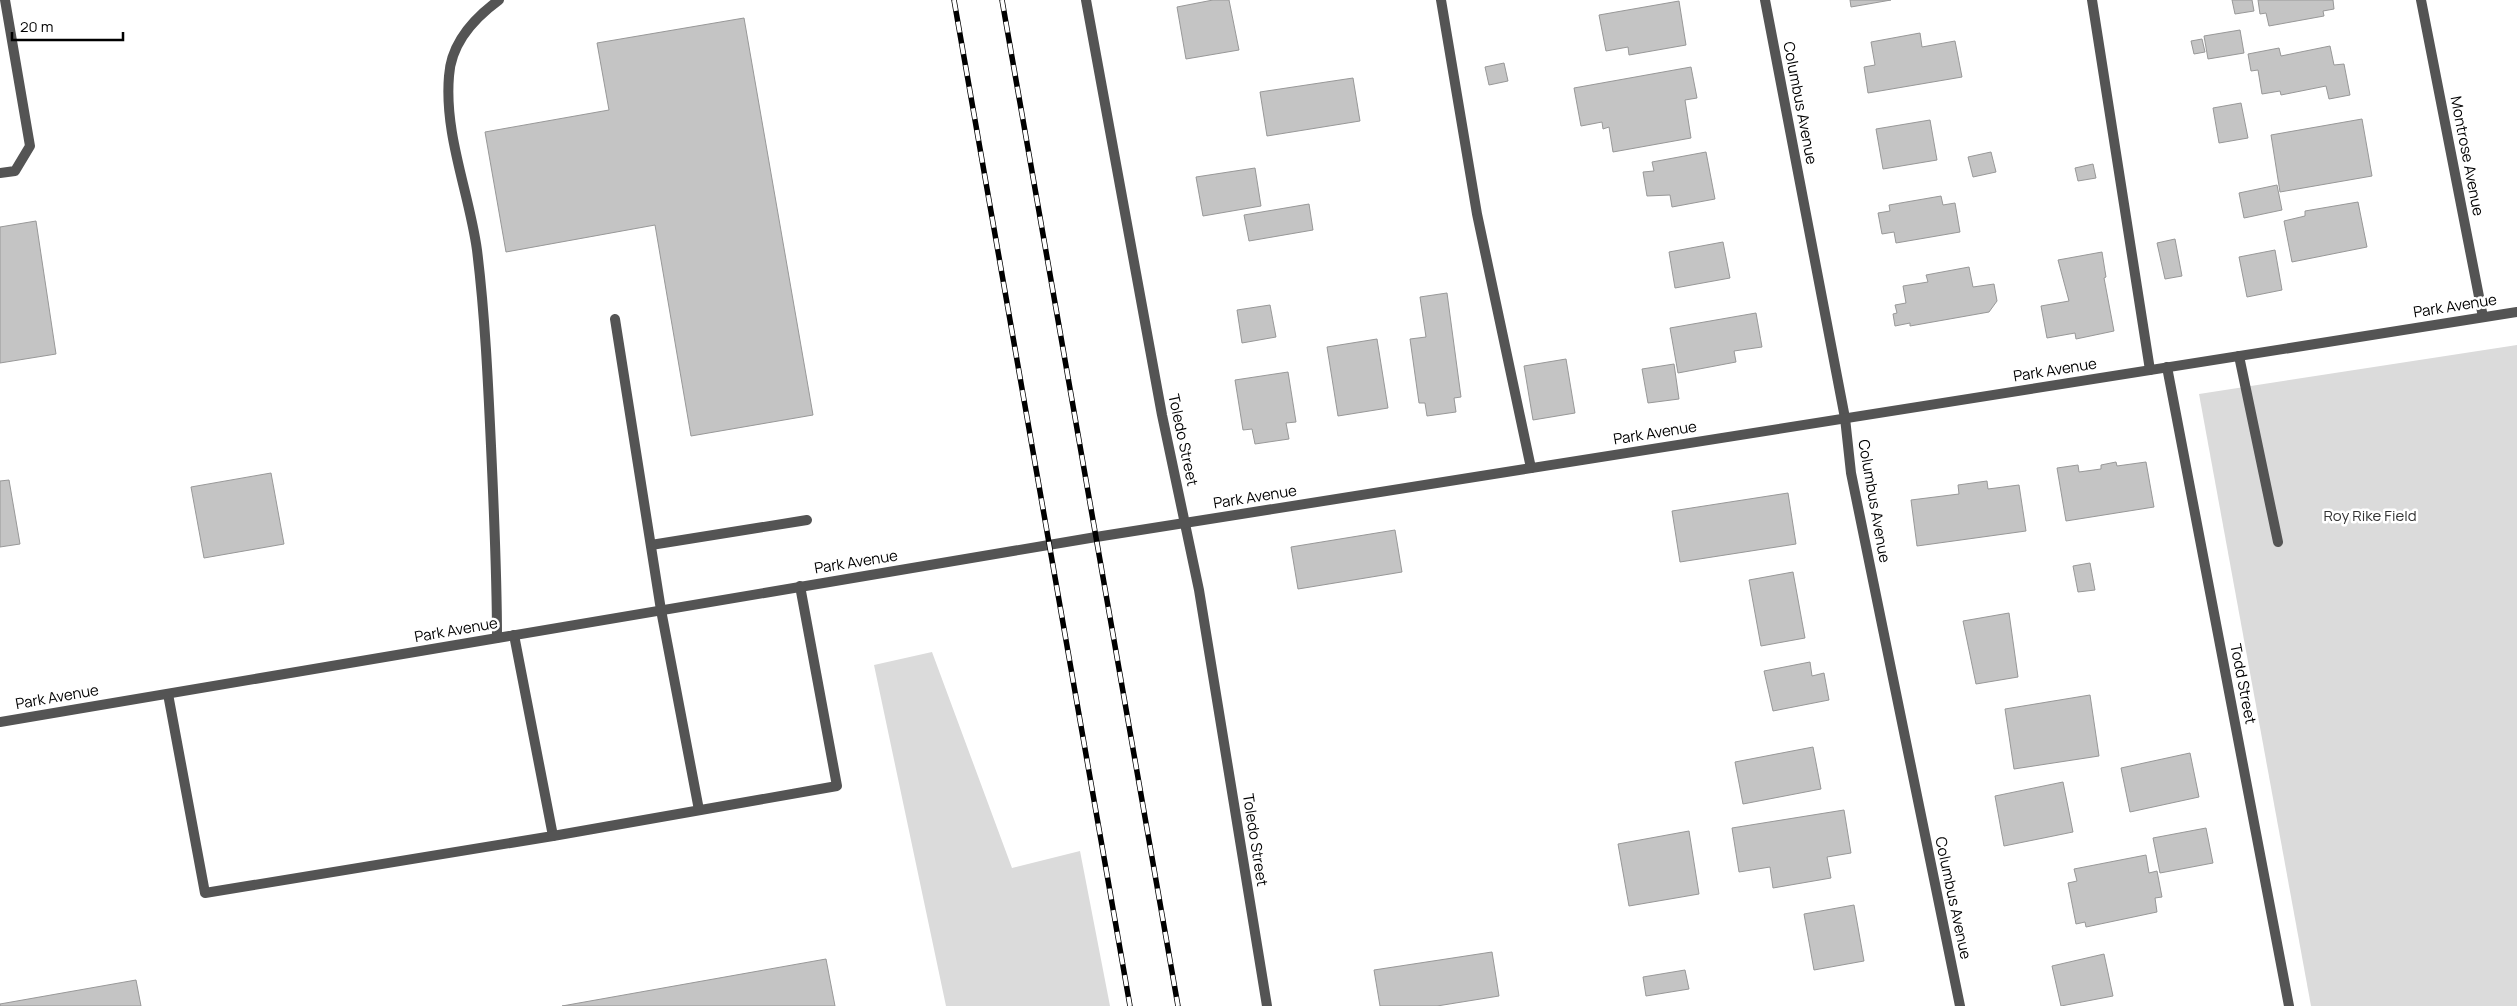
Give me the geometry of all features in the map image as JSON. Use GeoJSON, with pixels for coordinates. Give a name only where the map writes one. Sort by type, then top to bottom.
{"type":"FeatureCollection","features":[{"type":"Feature","properties":{"kind":"street"},"geometry":{"type":"LineString","coordinates":[[0,173],[15,171],[30,146],[5,0]]}},
{"type":"Feature","properties":{"kind":"street"},"geometry":{"type":"LineString","coordinates":[[497,638],[498,580],[486,340],[476,248],[449,115],[449,76],[453,53],[470,24],[499,0]]}},
{"type":"Feature","properties":{"kind":"street","name":"Toledo Street"},"geometry":{"type":"LineString","coordinates":[[1086,0],[1162,415],[1199,590],[1267,1006]]}},
{"type":"Feature","properties":{"kind":"street"},"geometry":{"type":"LineString","coordinates":[[1441,0],[1477,214],[1531,468]]}},
{"type":"Feature","properties":{"kind":"street","name":"Columbus Avenue"},"geometry":{"type":"LineString","coordinates":[[1765,0],[1845,418],[1851,473],[1960,1006]]}},
{"type":"Feature","properties":{"kind":"street"},"geometry":{"type":"LineString","coordinates":[[2092,0],[2150,370]]}},
{"type":"Feature","properties":{"kind":"street","name":"Montrose Avenue"},"geometry":{"type":"LineString","coordinates":[[2421,0],[2482,317]]}},
{"type":"Feature","properties":{"kind":"street","name":"Park Avenue"},"geometry":{"type":"LineString","coordinates":[[0,722],[800,586],[1186,523],[2517,312]]}},
{"type":"Feature","properties":{"kind":"street"},"geometry":{"type":"LineString","coordinates":[[615,319],[661,610],[699,810]]}},
{"type":"Feature","properties":{"kind":"street"},"geometry":{"type":"LineString","coordinates":[[2239,356],[2278,542]]}},
{"type":"Feature","properties":{"kind":"street","name":"Todd Street"},"geometry":{"type":"LineString","coordinates":[[2167,367],[2289,1006]]}},
{"type":"Feature","properties":{"kind":"street"},"geometry":{"type":"LineString","coordinates":[[651,545],[807,520]]}},
{"type":"Feature","properties":{"kind":"street"},"geometry":{"type":"LineString","coordinates":[[168,694],[205,893],[553,836],[837,786],[800,586]]}},
{"type":"Feature","properties":{"kind":"street"},"geometry":{"type":"LineString","coordinates":[[514,635],[553,836]]}},
{"type":"Feature","properties":{"kind":"green space","name":"Roy Rike Field"},"geometry":{"type":"Polygon","coordinates":[[[2517,345],[2517,1006],[2311,1006],[2199,394],[2517,345]]]}},
{"type":"Feature","properties":{"kind":"green space"},"geometry":{"type":"Polygon","coordinates":[[[932,652],[1012,868],[1080,851],[1110,1006],[946,1006],[874,665],[932,652]]]}},
{"type":"Feature","properties":{"kind":"building"},"geometry":{"type":"Polygon","coordinates":[[[1213,0],[1229,0],[1239,50],[1186,59],[1177,7],[1213,0]]]}},
{"type":"Feature","properties":{"kind":"building"},"geometry":{"type":"Polygon","coordinates":[[[1850,0],[1891,0],[1851,7],[1850,0]]]}},
{"type":"Feature","properties":{"kind":"building"},"geometry":{"type":"Polygon","coordinates":[[[2232,0],[2252,0],[2254,11],[2235,14],[2232,0]]]}},
{"type":"Feature","properties":{"kind":"building"},"geometry":{"type":"Polygon","coordinates":[[[2258,0],[2333,0],[2334,9],[2323,11],[2324,16],[2269,26],[2266,13],[2260,14],[2258,0]]]}},
{"type":"Feature","properties":{"kind":"building"},"geometry":{"type":"Polygon","coordinates":[[[1679,1],[1686,45],[1629,55],[1628,47],[1606,51],[1599,15],[1679,1]]]}},
{"type":"Feature","properties":{"kind":"building"},"geometry":{"type":"Polygon","coordinates":[[[744,18],[813,415],[691,436],[655,225],[506,252],[485,132],[609,110],[597,43],[744,18]]]}},
{"type":"Feature","properties":{"kind":"building"},"geometry":{"type":"Polygon","coordinates":[[[2240,30],[2244,53],[2208,59],[2204,36],[2240,30]]]}},
{"type":"Feature","properties":{"kind":"building"},"geometry":{"type":"Polygon","coordinates":[[[1920,33],[1922,47],[1955,41],[1962,77],[1868,93],[1864,67],[1875,65],[1871,42],[1920,33]]]}},
{"type":"Feature","properties":{"kind":"building"},"geometry":{"type":"Polygon","coordinates":[[[2202,39],[2205,52],[2194,54],[2191,41],[2202,39]]]}},
{"type":"Feature","properties":{"kind":"building"},"geometry":{"type":"Polygon","coordinates":[[[2330,46],[2334,65],[2344,64],[2350,95],[2329,99],[2326,86],[2281,95],[2280,91],[2262,94],[2258,70],[2251,71],[2248,54],[2279,48],[2281,56],[2330,46]]]}},
{"type":"Feature","properties":{"kind":"building"},"geometry":{"type":"Polygon","coordinates":[[[1504,63],[1508,81],[1489,85],[1485,67],[1504,63]]]}},
{"type":"Feature","properties":{"kind":"building"},"geometry":{"type":"Polygon","coordinates":[[[1691,67],[1697,98],[1685,100],[1691,138],[1613,152],[1609,127],[1603,129],[1602,122],[1581,126],[1574,88],[1691,67]]]}},
{"type":"Feature","properties":{"kind":"building"},"geometry":{"type":"Polygon","coordinates":[[[1353,78],[1360,121],[1267,136],[1260,92],[1353,78]]]}},
{"type":"Feature","properties":{"kind":"building"},"geometry":{"type":"Polygon","coordinates":[[[2241,103],[2248,138],[2219,143],[2213,108],[2241,103]]]}},
{"type":"Feature","properties":{"kind":"building"},"geometry":{"type":"Polygon","coordinates":[[[2362,119],[2372,176],[2280,192],[2271,135],[2362,119]]]}},
{"type":"Feature","properties":{"kind":"building"},"geometry":{"type":"Polygon","coordinates":[[[1930,120],[1937,160],[1883,169],[1876,129],[1930,120]]]}},
{"type":"Feature","properties":{"kind":"building"},"geometry":{"type":"Polygon","coordinates":[[[1706,152],[1715,199],[1672,207],[1670,195],[1647,196],[1643,172],[1654,171],[1652,162],[1706,152]]]}},
{"type":"Feature","properties":{"kind":"building"},"geometry":{"type":"Polygon","coordinates":[[[1991,152],[1996,172],[1973,177],[1968,157],[1991,152]]]}},
{"type":"Feature","properties":{"kind":"building"},"geometry":{"type":"Polygon","coordinates":[[[2093,164],[2096,178],[2078,181],[2075,168],[2093,164]]]}},
{"type":"Feature","properties":{"kind":"building"},"geometry":{"type":"Polygon","coordinates":[[[1255,168],[1261,206],[1203,216],[1196,177],[1255,168]]]}},
{"type":"Feature","properties":{"kind":"building"},"geometry":{"type":"Polygon","coordinates":[[[2277,185],[2282,210],[2244,218],[2239,193],[2277,185]]]}},
{"type":"Feature","properties":{"kind":"building"},"geometry":{"type":"Polygon","coordinates":[[[1941,196],[1943,205],[1955,203],[1960,232],[1896,243],[1894,232],[1882,234],[1878,213],[1890,211],[1889,205],[1941,196]]]}},
{"type":"Feature","properties":{"kind":"building"},"geometry":{"type":"Polygon","coordinates":[[[2358,202],[2367,247],[2292,262],[2284,221],[2305,216],[2305,211],[2358,202]]]}},
{"type":"Feature","properties":{"kind":"building"},"geometry":{"type":"Polygon","coordinates":[[[1309,204],[1313,230],[1249,241],[1244,215],[1309,204]]]}},
{"type":"Feature","properties":{"kind":"building"},"geometry":{"type":"Polygon","coordinates":[[[36,221],[56,354],[0,363],[0,227],[36,221]]]}},
{"type":"Feature","properties":{"kind":"building"},"geometry":{"type":"Polygon","coordinates":[[[2175,239],[2182,276],[2165,279],[2157,243],[2175,239]]]}},
{"type":"Feature","properties":{"kind":"building"},"geometry":{"type":"Polygon","coordinates":[[[1723,242],[1730,278],[1675,288],[1669,252],[1723,242]]]}},
{"type":"Feature","properties":{"kind":"building"},"geometry":{"type":"Polygon","coordinates":[[[2275,250],[2282,290],[2247,297],[2239,257],[2275,250]]]}},
{"type":"Feature","properties":{"kind":"building"},"geometry":{"type":"Polygon","coordinates":[[[2102,252],[2106,277],[2104,278],[2114,331],[2076,339],[2075,333],[2047,338],[2041,306],[2069,301],[2058,260],[2102,252]]]}},
{"type":"Feature","properties":{"kind":"building"},"geometry":{"type":"Polygon","coordinates":[[[1969,267],[1973,287],[1994,284],[1997,301],[1989,312],[1910,326],[1910,323],[1895,326],[1893,314],[1897,313],[1895,305],[1906,303],[1903,286],[1928,282],[1926,275],[1969,267]]]}},
{"type":"Feature","properties":{"kind":"building"},"geometry":{"type":"Polygon","coordinates":[[[1447,293],[1461,397],[1454,398],[1456,412],[1427,416],[1425,403],[1419,403],[1410,339],[1426,337],[1420,297],[1447,293]]]}},
{"type":"Feature","properties":{"kind":"building"},"geometry":{"type":"Polygon","coordinates":[[[1270,305],[1276,337],[1242,343],[1237,310],[1270,305]]]}},
{"type":"Feature","properties":{"kind":"building"},"geometry":{"type":"Polygon","coordinates":[[[1756,313],[1762,347],[1734,351],[1736,362],[1678,373],[1670,328],[1756,313]]]}},
{"type":"Feature","properties":{"kind":"building"},"geometry":{"type":"Polygon","coordinates":[[[1377,339],[1388,408],[1338,416],[1327,347],[1377,339]]]}},
{"type":"Feature","properties":{"kind":"building"},"geometry":{"type":"Polygon","coordinates":[[[1566,359],[1575,413],[1533,420],[1524,366],[1566,359]]]}},
{"type":"Feature","properties":{"kind":"building"},"geometry":{"type":"Polygon","coordinates":[[[1674,364],[1679,399],[1648,403],[1642,369],[1674,364]]]}},
{"type":"Feature","properties":{"kind":"building"},"geometry":{"type":"Polygon","coordinates":[[[1288,372],[1296,422],[1286,423],[1289,439],[1255,444],[1252,429],[1243,430],[1235,380],[1288,372]]]}},
{"type":"Feature","properties":{"kind":"building"},"geometry":{"type":"Polygon","coordinates":[[[2116,462],[2117,466],[2146,462],[2154,507],[2066,521],[2057,468],[2078,465],[2079,472],[2101,469],[2101,465],[2116,462]]]}},
{"type":"Feature","properties":{"kind":"building"},"geometry":{"type":"Polygon","coordinates":[[[271,473],[284,544],[204,558],[191,487],[271,473]]]}},
{"type":"Feature","properties":{"kind":"building"},"geometry":{"type":"Polygon","coordinates":[[[9,480],[20,544],[0,547],[0,481],[9,480]]]}},
{"type":"Feature","properties":{"kind":"building"},"geometry":{"type":"Polygon","coordinates":[[[1987,481],[1988,489],[2019,485],[2026,531],[1917,546],[1911,500],[1959,494],[1958,485],[1987,481]]]}},
{"type":"Feature","properties":{"kind":"building"},"geometry":{"type":"Polygon","coordinates":[[[1788,493],[1796,544],[1680,562],[1672,511],[1788,493]]]}},
{"type":"Feature","properties":{"kind":"building"},"geometry":{"type":"Polygon","coordinates":[[[1395,530],[1402,572],[1298,589],[1291,547],[1395,530]]]}},
{"type":"Feature","properties":{"kind":"building"},"geometry":{"type":"Polygon","coordinates":[[[2090,563],[2095,590],[2078,592],[2073,566],[2090,563]]]}},
{"type":"Feature","properties":{"kind":"building"},"geometry":{"type":"Polygon","coordinates":[[[1793,572],[1805,638],[1761,646],[1749,580],[1793,572]]]}},
{"type":"Feature","properties":{"kind":"building"},"geometry":{"type":"Polygon","coordinates":[[[2009,613],[2018,677],[1976,684],[1963,621],[2009,613]]]}},
{"type":"Feature","properties":{"kind":"building"},"geometry":{"type":"Polygon","coordinates":[[[1810,662],[1812,676],[1824,673],[1829,700],[1773,711],[1764,671],[1810,662]]]}},
{"type":"Feature","properties":{"kind":"building"},"geometry":{"type":"Polygon","coordinates":[[[2090,695],[2099,756],[2014,769],[2005,709],[2090,695]]]}},
{"type":"Feature","properties":{"kind":"building"},"geometry":{"type":"Polygon","coordinates":[[[1813,747],[1821,789],[1743,804],[1735,762],[1813,747]]]}},
{"type":"Feature","properties":{"kind":"building"},"geometry":{"type":"Polygon","coordinates":[[[2190,753],[2199,797],[2130,812],[2121,768],[2190,753]]]}},
{"type":"Feature","properties":{"kind":"building"},"geometry":{"type":"Polygon","coordinates":[[[2063,782],[2073,832],[2004,846],[1995,796],[2063,782]]]}},
{"type":"Feature","properties":{"kind":"building"},"geometry":{"type":"Polygon","coordinates":[[[1844,810],[1851,853],[1827,857],[1831,878],[1773,888],[1770,867],[1739,872],[1732,828],[1844,810]]]}},
{"type":"Feature","properties":{"kind":"building"},"geometry":{"type":"Polygon","coordinates":[[[2206,828],[2213,863],[2160,873],[2153,838],[2206,828]]]}},
{"type":"Feature","properties":{"kind":"building"},"geometry":{"type":"Polygon","coordinates":[[[1689,831],[1699,894],[1629,906],[1618,844],[1689,831]]]}},
{"type":"Feature","properties":{"kind":"building"},"geometry":{"type":"Polygon","coordinates":[[[2146,855],[2149,873],[2157,871],[2162,897],[2155,898],[2157,912],[2086,927],[2085,922],[2076,924],[2068,883],[2077,881],[2074,869],[2146,855]]]}},
{"type":"Feature","properties":{"kind":"building"},"geometry":{"type":"Polygon","coordinates":[[[1854,905],[1864,961],[1814,970],[1804,914],[1854,905]]]}},
{"type":"Feature","properties":{"kind":"building"},"geometry":{"type":"Polygon","coordinates":[[[1492,952],[1499,996],[1437,1006],[1380,1006],[1374,970],[1492,952]]]}},
{"type":"Feature","properties":{"kind":"building"},"geometry":{"type":"Polygon","coordinates":[[[2104,954],[2113,996],[2061,1006],[2052,966],[2104,954]]]}},
{"type":"Feature","properties":{"kind":"building"},"geometry":{"type":"Polygon","coordinates":[[[826,959],[835,1006],[562,1006],[826,959]]]}},
{"type":"Feature","properties":{"kind":"building"},"geometry":{"type":"Polygon","coordinates":[[[1685,970],[1689,989],[1646,996],[1643,977],[1685,970]]]}},
{"type":"Feature","properties":{"kind":"building"},"geometry":{"type":"Polygon","coordinates":[[[136,980],[141,1006],[0,1006],[0,1004],[136,980]]]}},
{"type":"Feature","properties":{"kind":"railway"},"geometry":{"type":"LineString","coordinates":[[954,0],[1130,1006]]}},
{"type":"Feature","properties":{"kind":"railway"},"geometry":{"type":"LineString","coordinates":[[1002,0],[1178,1006]]}}]}
